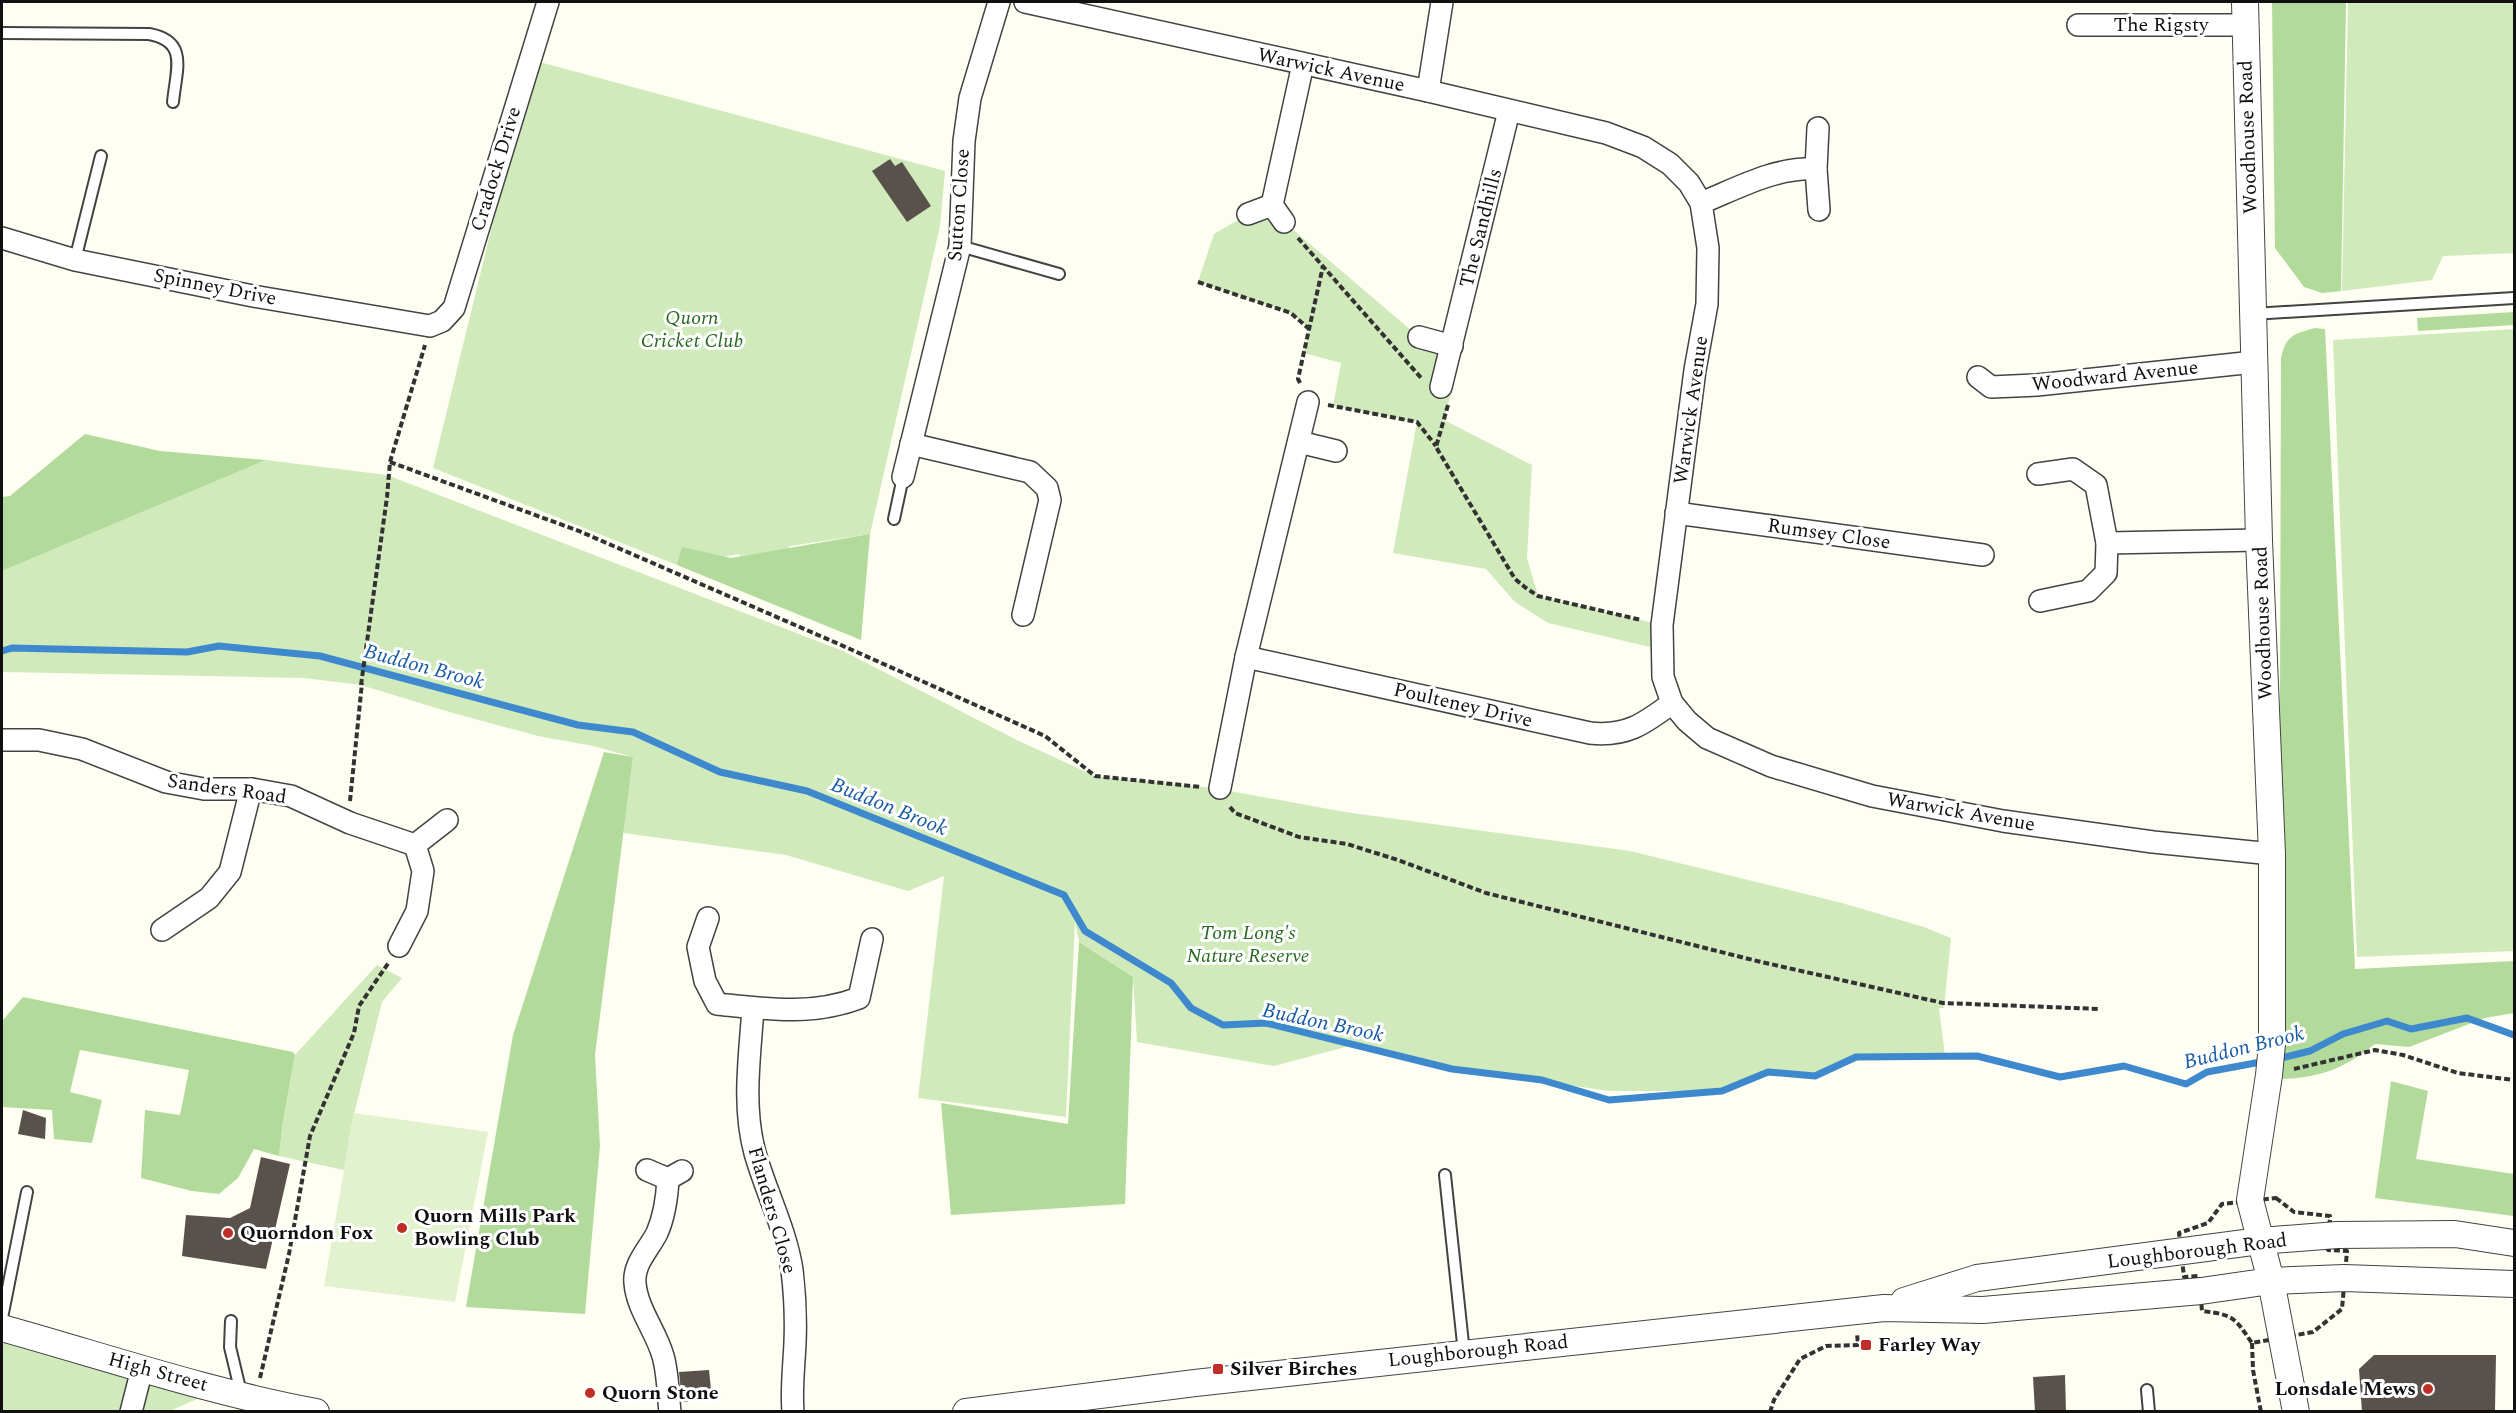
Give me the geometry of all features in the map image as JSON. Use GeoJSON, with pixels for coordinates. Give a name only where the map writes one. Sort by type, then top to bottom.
{"type":"FeatureCollection","features":[{"type":"Feature","properties":{"kind":"street","name":"Cradock Drive"},"geometry":{"type":"LineString","coordinates":[[430,326],[442,321],[454,308],[548,2]]}},
{"type":"Feature","properties":{"kind":"street","name":"Sutton Close"},"geometry":{"type":"LineString","coordinates":[[903,477],[960,246],[964,141],[969,109],[999,2]]}},
{"type":"Feature","properties":{"kind":"street","name":"Warwick Avenue"},"geometry":{"type":"LineString","coordinates":[[1025,2],[1428,91],[1606,133],[1643,147],[1670,164],[1689,183],[1701,203],[1708,248],[1707,304],[1662,625],[1663,677],[1672,703],[1686,721],[1707,738],[1771,766],[1872,796],[2003,821],[2153,842],[2272,854]]}},
{"type":"Feature","properties":{"kind":"street"},"geometry":{"type":"LineString","coordinates":[[1428,91],[1442,2]]}},
{"type":"Feature","properties":{"kind":"street","name":"The Rigsty"},"geometry":{"type":"LineString","coordinates":[[2078,25],[2245,13]]}},
{"type":"Feature","properties":{"kind":"street","name":"Woodhouse Road"},"geometry":{"type":"LineString","coordinates":[[2245,13],[2259,540],[2272,854],[2272,1044],[2270,1073],[2250,1200],[2260,1241]]}},
{"type":"Feature","properties":{"kind":"street"},"geometry":{"type":"LineString","coordinates":[[1248,214],[1278,213],[1303,64]]}},
{"type":"Feature","properties":{"kind":"street","name":"The Sandhills"},"geometry":{"type":"LineString","coordinates":[[1442,387],[1509,111]]}},
{"type":"Feature","properties":{"kind":"street"},"geometry":{"type":"LineString","coordinates":[[1818,128],[1816,169],[1820,210]]}},
{"type":"Feature","properties":{"kind":"street"},"geometry":{"type":"LineString","coordinates":[[1701,203],[1772,174],[1796,168],[1816,169]]}},
{"type":"Feature","properties":{"kind":"street","name":"Spinney Drive"},"geometry":{"type":"LineString","coordinates":[[2,238],[75,260],[253,296],[430,326]]}},
{"type":"Feature","properties":{"kind":"street"},"geometry":{"type":"LineString","coordinates":[[1419,337],[1452,346]]}},
{"type":"Feature","properties":{"kind":"street","name":"Woodward Avenue"},"geometry":{"type":"LineString","coordinates":[[1978,377],[1990,387],[2037,385],[2254,362]]}},
{"type":"Feature","properties":{"kind":"street"},"geometry":{"type":"LineString","coordinates":[[1220,788],[1246,657],[1308,402]]}},
{"type":"Feature","properties":{"kind":"street"},"geometry":{"type":"LineString","coordinates":[[1299,442],[1336,451]]}},
{"type":"Feature","properties":{"kind":"street"},"geometry":{"type":"LineString","coordinates":[[911,444],[1030,472],[1047,488],[1050,500],[1023,615]]}},
{"type":"Feature","properties":{"kind":"street"},"geometry":{"type":"LineString","coordinates":[[2038,474],[2073,469],[2096,485],[2107,543],[2106,573],[2088,591],[2040,601]]}},
{"type":"Feature","properties":{"kind":"street","name":"Rumsey Close"},"geometry":{"type":"LineString","coordinates":[[1676,513],[1983,555]]}},
{"type":"Feature","properties":{"kind":"street"},"geometry":{"type":"LineString","coordinates":[[2107,543],[2259,540]]}},
{"type":"Feature","properties":{"kind":"street","name":"Poulteney Drive"},"geometry":{"type":"LineString","coordinates":[[1246,657],[1590,733],[1610,735],[1629,730],[1651,719],[1672,703]]}},
{"type":"Feature","properties":{"kind":"street","name":"Sanders Road"},"geometry":{"type":"LineString","coordinates":[[2,740],[39,740],[82,749],[166,783],[204,789],[250,789],[291,796],[350,823],[415,845]]}},
{"type":"Feature","properties":{"kind":"street"},"geometry":{"type":"LineString","coordinates":[[162,930],[209,898],[230,872],[250,789]]}},
{"type":"Feature","properties":{"kind":"street"},"geometry":{"type":"LineString","coordinates":[[399,946],[417,911],[423,871],[415,845],[447,820]]}},
{"type":"Feature","properties":{"kind":"street"},"geometry":{"type":"LineString","coordinates":[[708,918],[698,947],[705,981],[717,1004],[792,1012],[838,1006],[859,998],[872,939]]}},
{"type":"Feature","properties":{"kind":"street","name":"Flanders Close"},"geometry":{"type":"LineString","coordinates":[[753,1008],[748,1097],[750,1128],[755,1153],[784,1237],[792,1268],[795,1302],[791,1395],[793,1412]]}},
{"type":"Feature","properties":{"kind":"street"},"geometry":{"type":"LineString","coordinates":[[647,1170],[675,1175],[656,1234],[640,1258],[634,1281],[641,1308],[654,1331],[664,1359],[670,1412]]}},
{"type":"Feature","properties":{"kind":"street","name":"Loughborough Road"},"geometry":{"type":"LineString","coordinates":[[1884,1308],[1977,1278],[2260,1241],[2337,1236],[2455,1234],[2514,1243]]}},
{"type":"Feature","properties":{"kind":"street"},"geometry":{"type":"LineString","coordinates":[[2260,1241],[2271,1281],[2296,1412]]}},
{"type":"Feature","properties":{"kind":"street","name":"Loughborough Road"},"geometry":{"type":"LineString","coordinates":[[966,1412],[1464,1353],[1884,1308],[1983,1310],[2201,1291],[2271,1281],[2373,1277],[2514,1284]]}},
{"type":"Feature","properties":{"kind":"street","name":"High Street"},"geometry":{"type":"LineString","coordinates":[[2,1328],[142,1369],[316,1412]]}},
{"type":"Feature","properties":{"kind":"street"},"geometry":{"type":"LineString","coordinates":[[131,1412],[142,1369]]}},
{"type":"Feature","properties":{"kind":"lane"},"geometry":{"type":"LineString","coordinates":[[2,33],[162,36],[170,40],[177,56],[173,102]]}},
{"type":"Feature","properties":{"kind":"lane"},"geometry":{"type":"LineString","coordinates":[[75,260],[100,156]]}},
{"type":"Feature","properties":{"kind":"lane"},"geometry":{"type":"LineString","coordinates":[[960,246],[1059,274]]}},
{"type":"Feature","properties":{"kind":"lane"},"geometry":{"type":"LineString","coordinates":[[2253,314],[2514,298]]}},
{"type":"Feature","properties":{"kind":"lane"},"geometry":{"type":"LineString","coordinates":[[894,519],[903,477]]}},
{"type":"Feature","properties":{"kind":"lane"},"geometry":{"type":"LineString","coordinates":[[1445,1175],[1464,1353]]}},
{"type":"Feature","properties":{"kind":"lane"},"geometry":{"type":"LineString","coordinates":[[2,1318],[27,1192]]}},
{"type":"Feature","properties":{"kind":"lane"},"geometry":{"type":"LineString","coordinates":[[231,1321],[230,1347],[250,1396]]}},
{"type":"Feature","properties":{"kind":"lane"},"geometry":{"type":"LineString","coordinates":[[2147,1390],[2149,1412]]}},
{"type":"Feature","properties":{"kind":"path"},"geometry":{"type":"LineString","coordinates":[[1278,213],[1426,383],[1452,390],[1436,447]]}},
{"type":"Feature","properties":{"kind":"path"},"geometry":{"type":"LineString","coordinates":[[1323,266],[1298,379],[1308,402],[1417,422],[1436,447],[1515,579],[1538,596],[1662,625]]}},
{"type":"Feature","properties":{"kind":"path"},"geometry":{"type":"LineString","coordinates":[[1198,282],[1291,313],[1309,329]]}},
{"type":"Feature","properties":{"kind":"path"},"geometry":{"type":"LineString","coordinates":[[361,684],[390,462],[430,326]]}},
{"type":"Feature","properties":{"kind":"path"},"geometry":{"type":"LineString","coordinates":[[350,823],[362,675]]}},
{"type":"Feature","properties":{"kind":"path"},"geometry":{"type":"LineString","coordinates":[[250,1396],[259,1381],[289,1254],[310,1136],[354,1033],[359,1006],[399,946]]}},
{"type":"Feature","properties":{"kind":"path"},"geometry":{"type":"LineString","coordinates":[[2270,1073],[2375,1050],[2403,1055],[2458,1073],[2514,1080]]}},
{"type":"Feature","properties":{"kind":"path"},"geometry":{"type":"LineString","coordinates":[[1770,1412],[1774,1400],[1800,1359],[1826,1346],[1858,1345],[1855,1311]]}},
{"type":"Feature","properties":{"kind":"path"},"geometry":{"type":"LineString","coordinates":[[2252,1343],[2253,1370],[2261,1412]]}},
{"type":"Feature","properties":{"kind":"green space"},"geometry":{"type":"Polygon","coordinates":[[[2272,2],[2346,2],[2341,291],[2322,293],[2304,287],[2275,248],[2272,2]]]}},
{"type":"Feature","properties":{"kind":"green space"},"geometry":{"type":"Polygon","coordinates":[[[2348,2],[2514,2],[2514,253],[2443,256],[2432,280],[2342,291],[2348,2]]]}},
{"type":"Feature","properties":{"kind":"green space","name":"Quorn Cricket Club"},"geometry":{"type":"Polygon","coordinates":[[[532,60],[945,171],[940,226],[870,534],[790,546],[786,550],[740,556],[739,554],[677,565],[433,468],[493,222],[511,122],[532,60]]]}},
{"type":"Feature","properties":{"kind":"green space"},"geometry":{"type":"Polygon","coordinates":[[[1272,205],[1284,222],[1419,337],[1452,346],[1442,387],[1452,390],[1444,420],[1532,465],[1527,558],[1538,596],[1662,625],[1663,650],[1548,623],[1515,602],[1486,569],[1393,553],[1417,422],[1333,406],[1341,363],[1304,353],[1309,329],[1291,313],[1198,282],[1214,234],[1248,214],[1272,205]]]}},
{"type":"Feature","properties":{"kind":"green space"},"geometry":{"type":"Polygon","coordinates":[[[2514,312],[2514,325],[2418,331],[2417,318],[2514,312]]]}},
{"type":"Feature","properties":{"kind":"green space"},"geometry":{"type":"Polygon","coordinates":[[[2315,328],[2325,329],[2355,969],[2514,961],[2514,1013],[2485,1018],[2409,1047],[2375,1044],[2351,1060],[2328,1071],[2304,1077],[2275,1079],[2279,1049],[2281,358],[2288,340],[2315,328]]]}},
{"type":"Feature","properties":{"kind":"green space"},"geometry":{"type":"Polygon","coordinates":[[[2514,329],[2514,951],[2357,957],[2333,340],[2514,329]]]}},
{"type":"Feature","properties":{"kind":"green space"},"geometry":{"type":"Polygon","coordinates":[[[85,434],[160,451],[266,460],[2,571],[2,497],[10,496],[85,434]]]}},
{"type":"Feature","properties":{"kind":"green space","name":"Tom Long's Nature Reserve"},"geometry":{"type":"Polygon","coordinates":[[[266,460],[387,475],[843,651],[1019,741],[1095,776],[1213,788],[1345,812],[1630,851],[1842,903],[1924,927],[1951,938],[1944,1008],[1939,1008],[1945,1056],[1868,1057],[1815,1076],[1768,1072],[1722,1091],[1609,1091],[1442,1067],[1353,1045],[1274,1066],[1137,1042],[1133,977],[1079,942],[1075,922],[1066,1117],[918,1098],[944,876],[908,891],[786,855],[623,833],[633,757],[593,746],[538,736],[361,685],[304,678],[2,672],[2,571],[266,460]]]}},
{"type":"Feature","properties":{"kind":"green space"},"geometry":{"type":"Polygon","coordinates":[[[870,534],[861,640],[677,565],[682,547],[731,558],[870,534]]]}},
{"type":"Feature","properties":{"kind":"green space"},"geometry":{"type":"Polygon","coordinates":[[[604,752],[633,757],[595,1055],[600,1146],[585,1314],[466,1307],[513,1035],[604,752]]]}},
{"type":"Feature","properties":{"kind":"green space"},"geometry":{"type":"Polygon","coordinates":[[[1079,942],[1133,977],[1125,1204],[951,1215],[941,1103],[1068,1124],[1079,942]]]}},
{"type":"Feature","properties":{"kind":"green space"},"geometry":{"type":"Polygon","coordinates":[[[377,965],[402,978],[382,1002],[353,1118],[344,1170],[279,1156],[295,1055],[377,965]]]}},
{"type":"Feature","properties":{"kind":"green space"},"geometry":{"type":"Polygon","coordinates":[[[23,997],[293,1052],[295,1055],[279,1156],[254,1149],[238,1178],[219,1194],[192,1191],[141,1178],[145,1110],[180,1115],[189,1070],[80,1050],[70,1092],[102,1100],[92,1143],[54,1139],[52,1110],[2,1107],[2,1021],[23,997]]]}},
{"type":"Feature","properties":{"kind":"green space"},"geometry":{"type":"Polygon","coordinates":[[[2391,1081],[2428,1091],[2416,1159],[2514,1174],[2514,1216],[2375,1198],[2391,1081]]]}},
{"type":"Feature","properties":{"kind":"green space","name":"Quorn Mills Park Bowling Club"},"geometry":{"type":"Polygon","coordinates":[[[354,1113],[488,1132],[455,1302],[324,1286],[354,1113]]]}},
{"type":"Feature","properties":{"kind":"green space"},"geometry":{"type":"Polygon","coordinates":[[[6,1336],[199,1398],[170,1411],[2,1412],[2,1348],[6,1336]]]}},
{"type":"Feature","properties":{"kind":"building"},"geometry":{"type":"Polygon","coordinates":[[[890,159],[895,166],[902,162],[931,206],[907,222],[872,171],[890,159]]]}},
{"type":"Feature","properties":{"kind":"building"},"geometry":{"type":"Polygon","coordinates":[[[23,1110],[46,1118],[45,1139],[18,1134],[23,1110]]]}},
{"type":"Feature","properties":{"kind":"building"},"geometry":{"type":"Polygon","coordinates":[[[261,1157],[290,1164],[266,1269],[182,1256],[186,1215],[230,1218],[250,1208],[261,1157]]]}},
{"type":"Feature","properties":{"kind":"building","name":"Lonsdale Mews"},"geometry":{"type":"Polygon","coordinates":[[[2374,1355],[2496,1355],[2495,1410],[2362,1412],[2359,1369],[2374,1355]]]}},
{"type":"Feature","properties":{"kind":"building"},"geometry":{"type":"Polygon","coordinates":[[[709,1370],[712,1399],[682,1402],[679,1372],[709,1370]]]}},
{"type":"Feature","properties":{"kind":"building"},"geometry":{"type":"Polygon","coordinates":[[[2065,1375],[2066,1412],[2035,1412],[2033,1377],[2065,1375]]]}},
{"type":"Feature","properties":{"kind":"waterway","name":"Buddon Brook"},"geometry":{"type":"LineString","coordinates":[[2,651],[12,648],[187,652],[219,646],[320,656],[578,725],[633,732],[720,772],[807,791],[1064,895],[1085,931],[1171,983],[1191,1008],[1223,1025],[1266,1023],[1452,1069],[1542,1080],[1609,1100],[1722,1091],[1768,1072],[1815,1076],[1856,1057],[1977,1056],[2060,1077],[2124,1066],[2186,1084],[2207,1072],[2266,1061]]}},
{"type":"Feature","properties":{"kind":"waterway","name":"Buddon Brook"},"geometry":{"type":"LineString","coordinates":[[2277,1059],[2310,1051],[2343,1034],[2387,1021],[2411,1029],[2467,1018],[2514,1035]]}},
{"type":"Feature","properties":{"kind":"place","name":"Quorn Mills Park Bowling Club"},"geometry":{"type":"Point","coordinates":[402,1228]}},
{"type":"Feature","properties":{"kind":"place","name":"Quorndon Fox"},"geometry":{"type":"Point","coordinates":[228,1233]}},
{"type":"Feature","properties":{"kind":"place","name":"Farley Way"},"geometry":{"type":"Point","coordinates":[1866,1345]}},
{"type":"Feature","properties":{"kind":"place","name":"Silver Birches"},"geometry":{"type":"Point","coordinates":[1218,1369]}},
{"type":"Feature","properties":{"kind":"place","name":"Lonsdale Mews"},"geometry":{"type":"Point","coordinates":[2428,1389]}},
{"type":"Feature","properties":{"kind":"place","name":"Quorn Stone"},"geometry":{"type":"Point","coordinates":[590,1393]}}]}
